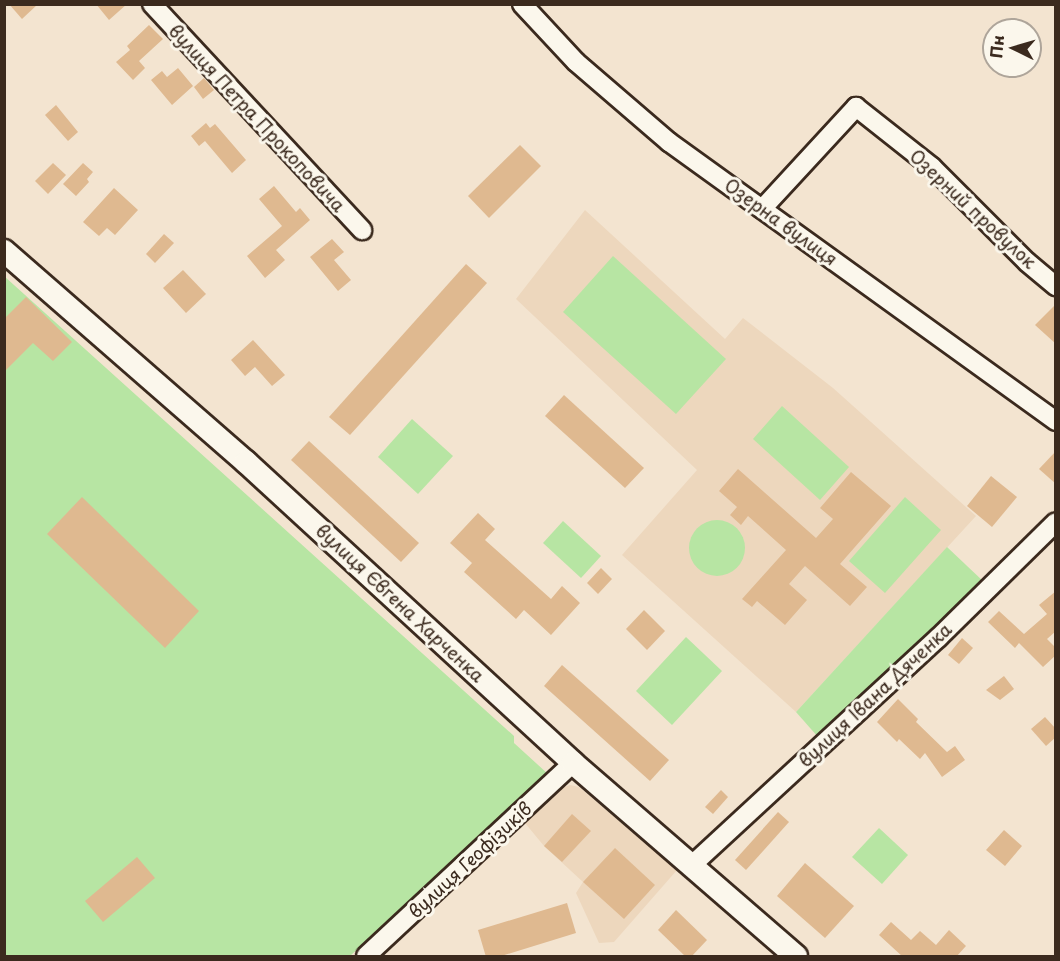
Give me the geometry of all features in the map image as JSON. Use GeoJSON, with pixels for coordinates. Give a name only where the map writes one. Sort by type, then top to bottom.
{"type":"FeatureCollection","features":[{"type":"Feature","properties":{"kind":"main road","name":"вулиця Євгена Харченка"},"geometry":{"type":"LineString","coordinates":[[4,251],[263,478],[573,763],[796,957]]}},
{"type":"Feature","properties":{"kind":"street","name":"вулиця Петра Прокоповича"},"geometry":{"type":"LineString","coordinates":[[152,4],[362,230]]}},
{"type":"Feature","properties":{"kind":"street","name":"Озерна вулиця"},"geometry":{"type":"LineString","coordinates":[[522,4],[576,62],[652,127],[1056,421]]}},
{"type":"Feature","properties":{"kind":"street","name":"Озерний провулок"},"geometry":{"type":"LineString","coordinates":[[762,209],[856,107],[932,166],[1027,262],[1056,286]]}},
{"type":"Feature","properties":{"kind":"street","name":"вулиця Івана Дяченка"},"geometry":{"type":"LineString","coordinates":[[692,865],[938,638],[1056,522]]}},
{"type":"Feature","properties":{"kind":"street","name":"вулиця Геофізиків"},"geometry":{"type":"LineString","coordinates":[[366,957],[573,763]]}},
{"type":"Feature","properties":{"kind":"shaded area"},"geometry":{"type":"Polygon","coordinates":[[[585,210],[725,339],[743,318],[833,388],[976,516],[796,712],[622,555],[697,470],[516,299],[585,210]]]}},
{"type":"Feature","properties":{"kind":"shaded area"},"geometry":{"type":"Polygon","coordinates":[[[570,785],[579,787],[677,870],[614,942],[599,943],[576,893],[583,882],[544,846],[525,823],[559,789],[570,785]]]}},
{"type":"Feature","properties":{"kind":"green space"},"geometry":{"type":"Polygon","coordinates":[[[613,256],[726,359],[676,414],[563,312],[613,256]]]}},
{"type":"Feature","properties":{"kind":"green space"},"geometry":{"type":"Polygon","coordinates":[[[4,276],[514,736],[514,743],[548,774],[350,956],[5,956],[4,276]]]}},
{"type":"Feature","properties":{"kind":"green space"},"geometry":{"type":"Polygon","coordinates":[[[782,406],[849,467],[820,500],[753,439],[782,406]]]}},
{"type":"Feature","properties":{"kind":"green space"},"geometry":{"type":"Polygon","coordinates":[[[412,419],[453,456],[418,494],[378,457],[412,419]]]}},
{"type":"Feature","properties":{"kind":"green space"},"geometry":{"type":"Polygon","coordinates":[[[905,497],[941,530],[885,593],[849,561],[905,497]]]}},
{"type":"Feature","properties":{"kind":"green space"},"geometry":{"type":"Polygon","coordinates":[[[717,520],[728,522],[737,528],[743,537],[745,548],[743,559],[737,568],[728,574],[717,576],[706,574],[697,568],[691,559],[689,548],[691,537],[697,528],[706,522],[717,520]]]}},
{"type":"Feature","properties":{"kind":"green space"},"geometry":{"type":"Polygon","coordinates":[[[563,521],[601,556],[581,578],[543,543],[563,521]]]}},
{"type":"Feature","properties":{"kind":"green space"},"geometry":{"type":"Polygon","coordinates":[[[947,547],[984,582],[818,737],[796,712],[947,547]]]}},
{"type":"Feature","properties":{"kind":"green space"},"geometry":{"type":"Polygon","coordinates":[[[686,637],[722,671],[672,725],[636,691],[686,637]]]}},
{"type":"Feature","properties":{"kind":"green space"},"geometry":{"type":"Polygon","coordinates":[[[879,828],[908,855],[882,884],[852,857],[879,828]]]}},
{"type":"Feature","properties":{"kind":"building"},"geometry":{"type":"Polygon","coordinates":[[[9,4],[38,4],[22,19],[9,4]]]}},
{"type":"Feature","properties":{"kind":"building"},"geometry":{"type":"Polygon","coordinates":[[[96,4],[127,4],[109,20],[96,4]]]}},
{"type":"Feature","properties":{"kind":"building"},"geometry":{"type":"Polygon","coordinates":[[[149,25],[163,39],[139,61],[145,68],[133,80],[116,62],[130,50],[127,46],[149,25]]]}},
{"type":"Feature","properties":{"kind":"building"},"geometry":{"type":"Polygon","coordinates":[[[178,68],[193,86],[172,105],[151,80],[162,71],[167,77],[178,68]]]}},
{"type":"Feature","properties":{"kind":"building"},"geometry":{"type":"Polygon","coordinates":[[[204,78],[214,90],[203,99],[194,87],[204,78]]]}},
{"type":"Feature","properties":{"kind":"building"},"geometry":{"type":"Polygon","coordinates":[[[56,105],[78,132],[68,141],[45,115],[56,105]]]}},
{"type":"Feature","properties":{"kind":"building"},"geometry":{"type":"Polygon","coordinates":[[[206,123],[210,128],[215,124],[246,160],[232,173],[205,141],[199,146],[191,136],[206,123]]]}},
{"type":"Feature","properties":{"kind":"building"},"geometry":{"type":"Polygon","coordinates":[[[520,145],[541,166],[489,218],[468,196],[520,145]]]}},
{"type":"Feature","properties":{"kind":"building"},"geometry":{"type":"Polygon","coordinates":[[[53,163],[66,175],[48,194],[35,181],[53,163]]]}},
{"type":"Feature","properties":{"kind":"building"},"geometry":{"type":"Polygon","coordinates":[[[83,163],[93,172],[87,179],[89,182],[76,196],[63,184],[83,163]]]}},
{"type":"Feature","properties":{"kind":"building"},"geometry":{"type":"Polygon","coordinates":[[[274,186],[296,212],[300,208],[310,220],[276,250],[285,260],[265,278],[247,256],[282,226],[259,199],[274,186]]]}},
{"type":"Feature","properties":{"kind":"building"},"geometry":{"type":"Polygon","coordinates":[[[114,188],[138,210],[115,235],[107,228],[99,236],[83,222],[114,188]]]}},
{"type":"Feature","properties":{"kind":"building"},"geometry":{"type":"Polygon","coordinates":[[[164,234],[174,243],[155,263],[146,254],[164,234]]]}},
{"type":"Feature","properties":{"kind":"building"},"geometry":{"type":"Polygon","coordinates":[[[332,239],[344,252],[334,260],[351,280],[338,291],[310,257],[332,239]]]}},
{"type":"Feature","properties":{"kind":"building"},"geometry":{"type":"Polygon","coordinates":[[[466,264],[487,283],[350,435],[329,417],[466,264]]]}},
{"type":"Feature","properties":{"kind":"building"},"geometry":{"type":"Polygon","coordinates":[[[183,270],[206,294],[186,313],[163,288],[183,270]]]}},
{"type":"Feature","properties":{"kind":"building"},"geometry":{"type":"Polygon","coordinates":[[[26,297],[72,342],[53,361],[33,343],[4,372],[4,319],[26,297]]]}},
{"type":"Feature","properties":{"kind":"building"},"geometry":{"type":"Polygon","coordinates":[[[1056,304],[1056,344],[1035,325],[1056,304]]]}},
{"type":"Feature","properties":{"kind":"building"},"geometry":{"type":"Polygon","coordinates":[[[253,340],[285,375],[272,386],[255,367],[245,376],[231,360],[253,340]]]}},
{"type":"Feature","properties":{"kind":"building"},"geometry":{"type":"Polygon","coordinates":[[[564,395],[644,468],[625,488],[545,416],[564,395]]]}},
{"type":"Feature","properties":{"kind":"building"},"geometry":{"type":"Polygon","coordinates":[[[309,441],[419,543],[401,562],[291,460],[309,441]]]}},
{"type":"Feature","properties":{"kind":"building"},"geometry":{"type":"Polygon","coordinates":[[[1056,451],[1056,484],[1039,469],[1056,451]]]}},
{"type":"Feature","properties":{"kind":"building"},"geometry":{"type":"Polygon","coordinates":[[[738,469],[816,538],[833,519],[820,508],[851,472],[891,506],[840,564],[867,587],[850,606],[805,566],[789,584],[807,600],[785,625],[757,601],[752,607],[742,599],[786,550],[748,516],[741,525],[730,515],[737,507],[719,491],[738,469]]]}},
{"type":"Feature","properties":{"kind":"building"},"geometry":{"type":"Polygon","coordinates":[[[991,476],[1017,497],[992,527],[967,506],[991,476]]]}},
{"type":"Feature","properties":{"kind":"building"},"geometry":{"type":"Polygon","coordinates":[[[82,497],[199,611],[165,648],[47,534],[82,497]]]}},
{"type":"Feature","properties":{"kind":"building"},"geometry":{"type":"Polygon","coordinates":[[[478,513],[495,529],[485,540],[551,599],[562,586],[580,603],[551,635],[524,610],[516,619],[464,572],[472,563],[450,543],[478,513]]]}},
{"type":"Feature","properties":{"kind":"building"},"geometry":{"type":"Polygon","coordinates":[[[601,568],[612,579],[598,594],[587,583],[601,568]]]}},
{"type":"Feature","properties":{"kind":"building"},"geometry":{"type":"Polygon","coordinates":[[[1056,591],[1056,631],[1047,639],[1056,648],[1056,655],[1043,667],[1019,643],[1015,648],[988,622],[999,611],[1024,634],[1047,614],[1039,605],[1056,591]]]}},
{"type":"Feature","properties":{"kind":"building"},"geometry":{"type":"Polygon","coordinates":[[[644,610],[665,631],[647,650],[626,629],[644,610]]]}},
{"type":"Feature","properties":{"kind":"building"},"geometry":{"type":"Polygon","coordinates":[[[962,638],[973,648],[959,664],[948,655],[962,638]]]}},
{"type":"Feature","properties":{"kind":"building"},"geometry":{"type":"Polygon","coordinates":[[[562,665],[669,760],[650,781],[544,686],[562,665]]]}},
{"type":"Feature","properties":{"kind":"building"},"geometry":{"type":"Polygon","coordinates":[[[1004,676],[1014,689],[1000,700],[986,690],[1004,676]]]}},
{"type":"Feature","properties":{"kind":"building"},"geometry":{"type":"Polygon","coordinates":[[[898,699],[918,719],[916,722],[947,752],[955,746],[965,760],[942,777],[925,753],[920,759],[899,739],[897,742],[877,722],[898,699]]]}},
{"type":"Feature","properties":{"kind":"building"},"geometry":{"type":"Polygon","coordinates":[[[1045,717],[1056,729],[1056,737],[1046,746],[1031,729],[1045,717]]]}},
{"type":"Feature","properties":{"kind":"building"},"geometry":{"type":"Polygon","coordinates":[[[721,790],[728,797],[713,814],[705,807],[721,790]]]}},
{"type":"Feature","properties":{"kind":"building"},"geometry":{"type":"Polygon","coordinates":[[[778,812],[789,822],[746,870],[735,860],[778,812]]]}},
{"type":"Feature","properties":{"kind":"building"},"geometry":{"type":"Polygon","coordinates":[[[572,814],[591,831],[562,862],[544,846],[572,814]]]}},
{"type":"Feature","properties":{"kind":"building"},"geometry":{"type":"Polygon","coordinates":[[[1004,830],[1022,846],[1005,866],[986,850],[1004,830]]]}},
{"type":"Feature","properties":{"kind":"building"},"geometry":{"type":"Polygon","coordinates":[[[615,848],[655,885],[624,919],[583,882],[615,848]]]}},
{"type":"Feature","properties":{"kind":"building"},"geometry":{"type":"Polygon","coordinates":[[[137,857],[155,878],[103,922],[85,901],[137,857]]]}},
{"type":"Feature","properties":{"kind":"building"},"geometry":{"type":"Polygon","coordinates":[[[805,863],[854,906],[825,938],[777,896],[805,863]]]}},
{"type":"Feature","properties":{"kind":"building"},"geometry":{"type":"Polygon","coordinates":[[[567,903],[576,933],[498,957],[486,957],[478,930],[567,903]]]}},
{"type":"Feature","properties":{"kind":"building"},"geometry":{"type":"Polygon","coordinates":[[[676,910],[707,940],[691,957],[686,957],[658,930],[676,910]]]}},
{"type":"Feature","properties":{"kind":"building"},"geometry":{"type":"Polygon","coordinates":[[[891,922],[911,940],[920,931],[936,945],[949,930],[966,946],[956,957],[903,957],[879,935],[891,922]]]}}]}
